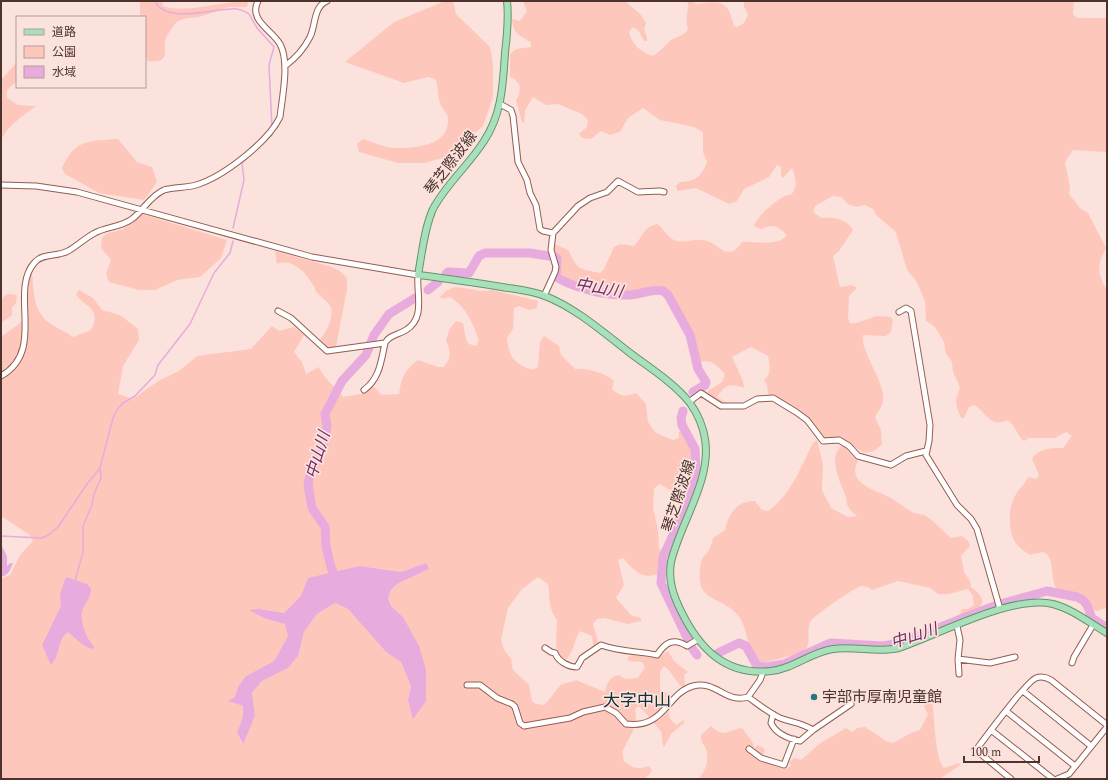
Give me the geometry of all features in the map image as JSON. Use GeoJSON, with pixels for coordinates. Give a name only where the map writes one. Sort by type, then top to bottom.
{"type":"FeatureCollection","features":[{"type":"Feature","properties":{"kind":"main road","name":"琴芝際波線"},"geometry":{"type":"LineString","coordinates":[[507,1],[507,34],[500,104],[494,123],[484,141],[444,192],[434,208],[428,225],[418,275],[511,288],[544,296],[577,315],[615,341],[662,378],[689,402],[698,416],[703,432],[706,448],[705,460],[700,483],[672,560],[670,578],[673,594],[687,625],[697,640],[709,653],[729,665],[743,670],[763,672],[787,667],[832,649],[893,649],[957,626],[999,606],[1019,603],[1044,602],[1061,606],[1107,633]]}},
{"type":"Feature","properties":{"kind":"street"},"geometry":{"type":"LineString","coordinates":[[1,376],[18,360],[25,341],[26,287],[28,276],[35,261],[42,257],[61,254],[93,233],[124,224],[134,218],[141,209],[163,190],[197,184],[219,174],[246,156],[269,133],[280,118],[285,66],[280,44],[259,22],[256,12],[258,1]]}},
{"type":"Feature","properties":{"kind":"street"},"geometry":{"type":"LineString","coordinates":[[285,66],[302,50],[311,36],[319,5],[327,1]]}},
{"type":"Feature","properties":{"kind":"street"},"geometry":{"type":"LineString","coordinates":[[500,104],[511,110],[513,116],[518,162],[527,180],[530,193],[536,205],[540,229],[554,233]]}},
{"type":"Feature","properties":{"kind":"street"},"geometry":{"type":"LineString","coordinates":[[544,296],[556,267],[551,250],[554,233],[578,206],[590,198],[607,192],[618,181],[638,192],[664,192]]}},
{"type":"Feature","properties":{"kind":"street"},"geometry":{"type":"LineString","coordinates":[[1,185],[36,186],[77,192],[312,257],[418,275],[417,289],[420,297],[415,320],[406,330],[389,338],[385,343],[380,372],[364,390]]}},
{"type":"Feature","properties":{"kind":"street"},"geometry":{"type":"LineString","coordinates":[[899,312],[906,308],[911,311],[930,425],[930,441],[926,451],[928,460],[957,505],[971,519],[977,529],[996,589],[999,606]]}},
{"type":"Feature","properties":{"kind":"street"},"geometry":{"type":"LineString","coordinates":[[278,311],[290,318],[327,351],[385,343]]}},
{"type":"Feature","properties":{"kind":"street"},"geometry":{"type":"LineString","coordinates":[[689,402],[701,393],[721,406],[738,407],[757,399],[773,398],[807,420],[823,441],[839,440],[844,442],[861,457],[891,465],[906,456],[926,451]]}},
{"type":"Feature","properties":{"kind":"street"},"geometry":{"type":"LineString","coordinates":[[1072,663],[1093,625]]}},
{"type":"Feature","properties":{"kind":"street"},"geometry":{"type":"LineString","coordinates":[[957,626],[960,640],[958,659],[959,674]]}},
{"type":"Feature","properties":{"kind":"street"},"geometry":{"type":"LineString","coordinates":[[545,648],[556,653],[561,661],[577,667],[582,658],[602,646],[616,651],[642,652],[656,655],[666,644],[678,642],[687,646],[697,640]]}},
{"type":"Feature","properties":{"kind":"street"},"geometry":{"type":"LineString","coordinates":[[958,659],[990,663],[1015,657]]}},
{"type":"Feature","properties":{"kind":"street"},"geometry":{"type":"LineString","coordinates":[[467,685],[480,685],[497,698],[512,704],[515,707],[520,723],[524,726],[570,718],[583,712],[605,707],[616,713],[626,724],[637,724],[657,717],[683,690],[702,684],[710,685],[720,692],[738,699],[748,697],[760,680],[763,672]]}},
{"type":"Feature","properties":{"kind":"street"},"geometry":{"type":"LineString","coordinates":[[1011,779],[976,750],[1032,680],[1045,677],[1051,680],[1107,726],[1069,774],[1057,779]]}},
{"type":"Feature","properties":{"kind":"street"},"geometry":{"type":"LineString","coordinates":[[1023,691],[1091,746]]}},
{"type":"Feature","properties":{"kind":"street"},"geometry":{"type":"LineString","coordinates":[[748,697],[782,719],[803,723],[813,730]]}},
{"type":"Feature","properties":{"kind":"street"},"geometry":{"type":"LineString","coordinates":[[773,714],[771,723],[773,727],[777,731],[794,740],[800,741],[813,730],[851,704]]}},
{"type":"Feature","properties":{"kind":"street"},"geometry":{"type":"LineString","coordinates":[[1006,711],[1075,766]]}},
{"type":"Feature","properties":{"kind":"street"},"geometry":{"type":"LineString","coordinates":[[992,730],[1053,779]]}},
{"type":"Feature","properties":{"kind":"street"},"geometry":{"type":"LineString","coordinates":[[749,748],[761,758],[784,765],[794,740]]}},
{"type":"Feature","properties":{"kind":"green space"},"geometry":{"type":"Polygon","coordinates":[[[140,1],[162,1],[163,6],[181,9],[248,1],[247,7],[228,7],[177,22],[171,29],[165,41],[165,54],[159,61],[148,61],[146,58],[146,16],[140,16],[140,1]]]}},
{"type":"Feature","properties":{"kind":"green space"},"geometry":{"type":"Polygon","coordinates":[[[445,1],[453,1],[456,14],[490,47],[493,64],[493,97],[483,126],[447,157],[424,163],[398,163],[359,152],[357,144],[363,139],[379,145],[396,148],[422,146],[437,140],[443,135],[447,128],[448,117],[440,103],[435,79],[428,77],[404,83],[345,62],[394,22],[445,1]]]}},
{"type":"Feature","properties":{"kind":"green space"},"geometry":{"type":"Polygon","coordinates":[[[523,1],[625,1],[641,15],[646,23],[644,29],[647,41],[644,41],[638,30],[633,27],[629,32],[632,41],[641,50],[653,56],[671,40],[682,35],[688,30],[688,3],[686,1],[693,1],[696,4],[722,4],[729,11],[734,26],[737,27],[744,23],[748,15],[744,6],[744,1],[1074,1],[1073,14],[1077,18],[1107,18],[1107,152],[1073,150],[1065,162],[1070,188],[1069,194],[1080,208],[1088,213],[1106,248],[1099,270],[1107,291],[1107,608],[1096,611],[1080,596],[1056,588],[1050,558],[1043,552],[1030,555],[1019,547],[1012,535],[1010,511],[1013,499],[1028,477],[1036,479],[1039,475],[1032,459],[1035,455],[1042,451],[1063,448],[1072,436],[1066,432],[1055,438],[1029,438],[1024,441],[1010,422],[1007,420],[1001,422],[992,421],[974,405],[969,407],[964,418],[961,418],[956,400],[960,387],[953,372],[952,362],[946,354],[944,342],[934,326],[926,321],[925,301],[916,281],[907,270],[896,232],[876,215],[873,209],[865,205],[856,207],[848,204],[841,197],[833,196],[815,206],[813,212],[821,218],[839,219],[847,223],[853,230],[839,251],[833,256],[840,287],[852,285],[857,288],[849,296],[848,318],[850,323],[856,323],[877,316],[891,317],[893,321],[891,332],[885,336],[863,335],[863,343],[882,388],[883,397],[882,405],[875,417],[881,430],[882,444],[874,451],[864,453],[844,440],[824,438],[796,409],[768,394],[767,385],[764,380],[767,378],[770,366],[768,356],[751,347],[732,357],[743,381],[744,388],[735,385],[726,387],[717,397],[727,403],[728,409],[716,406],[707,398],[708,391],[722,382],[725,374],[711,362],[700,362],[691,333],[680,308],[669,292],[665,289],[656,286],[630,292],[612,291],[595,288],[561,277],[559,270],[561,262],[554,252],[554,245],[568,250],[574,261],[582,269],[600,273],[604,269],[614,247],[620,244],[634,246],[649,227],[657,224],[675,240],[684,242],[697,240],[708,241],[727,252],[732,252],[737,249],[742,242],[766,243],[778,241],[787,235],[781,229],[775,226],[769,226],[761,229],[754,226],[764,212],[775,202],[787,195],[792,194],[796,184],[792,168],[783,178],[781,176],[781,167],[777,165],[769,177],[744,189],[737,201],[729,204],[696,188],[677,191],[676,186],[680,182],[690,181],[697,177],[703,171],[707,162],[703,152],[703,132],[694,127],[660,120],[643,108],[628,118],[620,132],[610,135],[601,131],[591,139],[582,138],[579,134],[587,127],[588,120],[582,114],[558,104],[546,105],[533,97],[525,110],[524,123],[522,122],[516,100],[519,95],[520,86],[515,79],[510,77],[510,54],[516,49],[531,47],[531,42],[517,34],[512,19],[520,21],[527,11],[523,1]]]}},
{"type":"Feature","properties":{"kind":"green space"},"geometry":{"type":"Polygon","coordinates":[[[16,63],[16,82],[7,90],[7,98],[18,105],[36,106],[12,125],[1,140],[1,80],[16,63]]]}},
{"type":"Feature","properties":{"kind":"green space"},"geometry":{"type":"Polygon","coordinates":[[[118,139],[137,162],[152,167],[157,182],[144,200],[99,193],[65,174],[62,168],[72,152],[84,143],[99,140],[118,139]]]}},
{"type":"Feature","properties":{"kind":"green space"},"geometry":{"type":"Polygon","coordinates":[[[142,214],[227,240],[221,258],[200,277],[177,280],[155,290],[139,290],[109,282],[106,274],[111,260],[101,248],[102,238],[108,233],[126,227],[142,214]]]}},
{"type":"Feature","properties":{"kind":"green space"},"geometry":{"type":"Polygon","coordinates":[[[275,251],[329,266],[340,271],[347,278],[347,289],[336,347],[327,347],[320,339],[325,333],[330,320],[332,312],[330,306],[317,293],[310,280],[298,267],[288,263],[277,264],[275,251]]]}},
{"type":"Feature","properties":{"kind":"green space"},"geometry":{"type":"Polygon","coordinates":[[[32,274],[34,295],[41,314],[51,324],[73,337],[91,330],[95,316],[91,308],[76,294],[79,290],[93,298],[102,310],[120,315],[138,329],[139,340],[123,366],[118,394],[133,399],[158,381],[179,371],[197,356],[251,349],[272,326],[279,331],[294,327],[304,335],[294,352],[302,362],[306,374],[319,367],[323,375],[343,397],[361,394],[372,385],[382,395],[399,394],[404,375],[418,360],[438,367],[444,367],[450,354],[446,340],[450,328],[456,321],[463,323],[465,337],[469,344],[476,346],[479,340],[471,321],[461,306],[450,297],[443,299],[440,297],[446,291],[455,287],[480,291],[493,290],[538,301],[537,308],[529,310],[519,306],[514,308],[513,329],[507,338],[509,350],[514,359],[521,365],[532,370],[538,367],[540,342],[544,336],[559,346],[561,355],[575,369],[590,370],[601,373],[610,378],[614,381],[612,389],[618,394],[626,396],[636,393],[646,404],[648,422],[656,433],[673,440],[679,438],[679,432],[682,431],[688,442],[693,463],[691,475],[686,475],[672,491],[659,484],[654,489],[653,508],[658,530],[659,548],[662,552],[658,574],[652,576],[643,575],[634,570],[623,558],[618,560],[624,585],[616,598],[631,615],[641,618],[641,621],[628,624],[604,618],[597,619],[593,624],[598,641],[595,647],[592,636],[580,631],[571,653],[566,660],[559,655],[556,646],[557,620],[552,612],[548,584],[538,577],[522,589],[508,608],[501,639],[504,650],[511,659],[513,670],[529,685],[532,701],[536,704],[544,705],[564,683],[576,680],[605,692],[609,680],[613,677],[619,675],[625,679],[638,678],[645,667],[642,662],[628,661],[628,657],[632,655],[657,658],[668,651],[674,661],[688,672],[684,675],[685,684],[682,687],[664,666],[660,672],[660,690],[669,694],[669,714],[672,721],[677,725],[683,720],[685,722],[671,734],[664,747],[660,730],[638,706],[635,710],[636,717],[633,731],[622,752],[624,761],[630,765],[635,768],[649,766],[652,771],[645,779],[1,779],[1,579],[10,575],[20,555],[33,541],[30,535],[1,516],[1,337],[25,317],[28,307],[28,290],[32,274]],[[426,563],[401,572],[360,566],[301,596],[284,613],[260,609],[266,619],[286,624],[288,636],[274,661],[246,676],[235,697],[229,701],[243,706],[243,716],[237,733],[242,744],[255,716],[252,693],[262,681],[288,668],[298,656],[304,632],[317,614],[335,603],[348,609],[386,652],[401,662],[411,686],[408,700],[426,701],[403,617],[391,606],[388,598],[391,590],[397,584],[429,569],[426,563]]]}},
{"type":"Feature","properties":{"kind":"green space"},"geometry":{"type":"Polygon","coordinates":[[[5,295],[17,295],[16,303],[12,307],[12,315],[1,323],[1,301],[5,295]]]}},
{"type":"Feature","properties":{"kind":"green space"},"geometry":{"type":"Polygon","coordinates":[[[817,440],[823,465],[822,490],[831,508],[848,517],[857,516],[847,505],[846,497],[836,470],[836,456],[838,450],[843,445],[858,461],[855,469],[856,475],[859,481],[864,485],[891,498],[914,513],[926,516],[951,538],[962,536],[968,541],[970,546],[961,556],[964,572],[970,581],[971,587],[979,594],[982,600],[978,609],[973,613],[952,622],[951,619],[961,613],[962,609],[968,609],[974,605],[973,596],[968,589],[949,594],[938,594],[930,588],[898,581],[872,590],[861,586],[834,602],[810,622],[808,630],[808,645],[804,652],[764,663],[757,661],[751,650],[740,618],[733,610],[705,593],[701,586],[701,562],[711,546],[713,538],[725,530],[726,524],[735,509],[749,501],[755,501],[762,510],[768,511],[783,497],[795,480],[813,443],[817,440]]]}},
{"type":"Feature","properties":{"kind":"green space"},"geometry":{"type":"Polygon","coordinates":[[[924,702],[932,703],[937,748],[941,763],[944,768],[959,763],[960,765],[940,779],[698,779],[705,769],[707,761],[707,753],[701,735],[711,726],[715,730],[723,733],[742,728],[753,743],[754,749],[757,745],[765,749],[762,759],[765,762],[785,769],[791,766],[789,762],[794,758],[801,760],[819,744],[846,728],[852,732],[857,728],[865,727],[886,741],[893,743],[911,733],[920,730],[928,714],[925,709],[924,702]]]}},
{"type":"Feature","properties":{"kind":"water"},"geometry":{"type":"Polygon","coordinates":[[[1,544],[7,556],[7,566],[10,563],[13,563],[8,574],[1,577],[1,544]]]}},
{"type":"Feature","properties":{"kind":"water"},"geometry":{"type":"Polygon","coordinates":[[[426,563],[429,569],[397,584],[391,590],[388,598],[391,606],[403,617],[419,646],[426,670],[426,701],[413,719],[408,700],[411,686],[401,662],[386,652],[348,609],[335,603],[317,614],[304,632],[298,656],[288,668],[262,681],[252,693],[255,716],[243,744],[237,733],[243,716],[243,706],[228,701],[235,697],[238,687],[246,676],[274,661],[288,636],[285,624],[266,619],[249,610],[260,609],[284,613],[301,596],[308,578],[360,566],[401,572],[426,563]]]}},
{"type":"Feature","properties":{"kind":"water"},"geometry":{"type":"Polygon","coordinates":[[[66,577],[87,584],[91,589],[89,599],[83,609],[82,624],[94,647],[93,649],[89,648],[79,642],[68,632],[62,639],[54,661],[51,665],[42,645],[61,606],[60,594],[66,577]]]}},
{"type":"Feature","properties":{"kind":"waterway"},"geometry":{"type":"LineString","coordinates":[[155,1],[160,8],[179,14],[233,9],[249,14],[257,28],[274,47],[269,65],[272,128]]}},
{"type":"Feature","properties":{"kind":"waterway"},"geometry":{"type":"LineString","coordinates":[[233,228],[244,180],[242,163],[272,135],[272,131]]}},
{"type":"Feature","properties":{"kind":"waterway"},"geometry":{"type":"LineString","coordinates":[[1,536],[42,538],[50,534],[58,527],[87,484],[100,468],[113,418],[117,410],[123,403],[135,396],[155,375],[158,365],[190,324],[214,273],[230,253],[233,241]]}},
{"type":"Feature","properties":{"kind":"waterway","name":"中山川"},"geometry":{"type":"LineString","coordinates":[[446,274],[448,272],[469,273],[479,256],[485,253],[530,253],[555,257],[557,259],[556,277],[573,285],[592,291],[621,295],[634,295],[655,290],[663,291],[668,295],[690,335],[698,369],[706,382],[705,385],[693,392]]}},
{"type":"Feature","properties":{"kind":"waterway","name":"中山川"},"geometry":{"type":"LineString","coordinates":[[428,290],[438,282]]}},
{"type":"Feature","properties":{"kind":"waterway","name":"中山川"},"geometry":{"type":"LineString","coordinates":[[341,580],[335,577],[331,567],[326,547],[325,527],[312,508],[308,485],[310,474],[323,447],[327,426],[325,414],[342,381],[366,355],[374,335],[389,314],[415,298]]}},
{"type":"Feature","properties":{"kind":"waterway","name":"中山川"},"geometry":{"type":"LineString","coordinates":[[683,411],[681,418],[682,425],[695,449],[696,472],[677,526],[663,557],[661,583],[692,648],[697,655]]}},
{"type":"Feature","properties":{"kind":"waterway"},"geometry":{"type":"LineString","coordinates":[[75,581],[83,552],[83,526],[101,478],[100,468]]}},
{"type":"Feature","properties":{"kind":"waterway","name":"中山川"},"geometry":{"type":"LineString","coordinates":[[718,653],[739,643],[746,646],[756,664],[761,667],[768,667],[784,664],[830,643],[883,646],[900,643],[997,605],[1047,591],[1077,597],[1083,600],[1087,605],[1092,618],[1107,628]]}},
{"type":"Feature","properties":{"kind":"place","name":"宇部市厚南児童館"},"geometry":{"type":"Point","coordinates":[814,697]}},
{"type":"Feature","properties":{"kind":"district","name":"大字中山"},"geometry":{"type":"Point","coordinates":[637,701]}}]}
